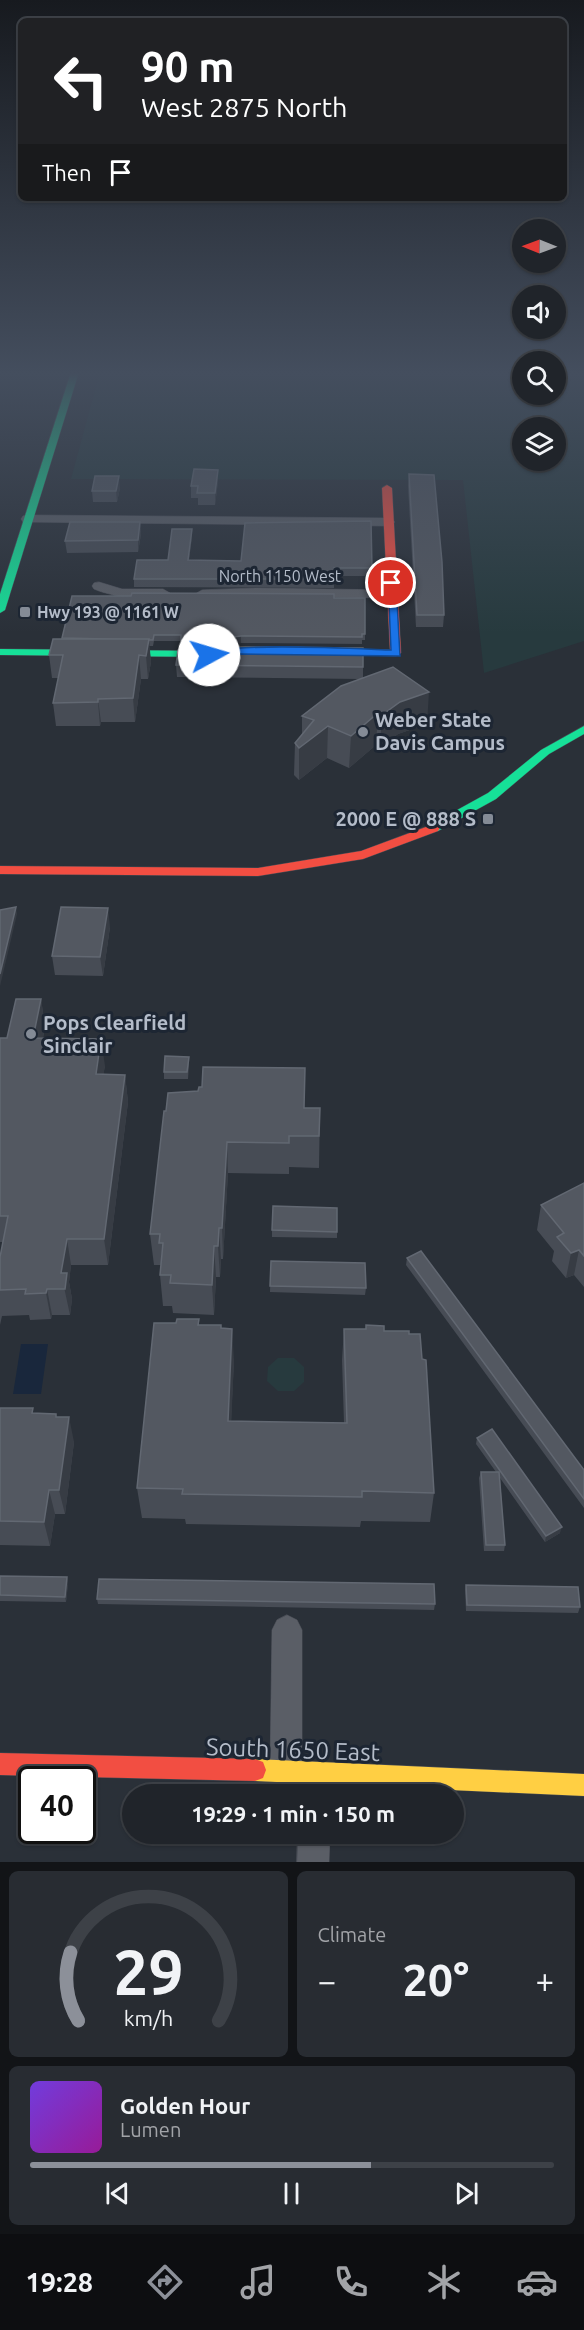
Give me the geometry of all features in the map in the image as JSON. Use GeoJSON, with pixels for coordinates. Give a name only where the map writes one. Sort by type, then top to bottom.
{"type":"FeatureCollection","features":[{"type":"Feature","properties":{"kind":"street"},"geometry":{"type":"LineString","coordinates":[[0,610],[47,459]]}},
{"type":"Feature","properties":{"kind":"street"},"geometry":{"type":"LineString","coordinates":[[312,652],[396,653],[387,488]]}},
{"type":"Feature","properties":{"kind":"street"},"geometry":{"type":"LineString","coordinates":[[28,519],[388,522]]}},
{"type":"Feature","properties":{"kind":"street","name":"North 1150 West"},"geometry":{"type":"LineString","coordinates":[[99,586],[107,591],[120,593],[391,594]]}},
{"type":"Feature","properties":{"kind":"street"},"geometry":{"type":"LineString","coordinates":[[0,652],[209,655],[231,652]]}},
{"type":"Feature","properties":{"kind":"street"},"geometry":{"type":"LineString","coordinates":[[0,870],[258,872],[363,855],[424,834],[483,801],[545,752],[584,729]]}},
{"type":"Feature","properties":{"kind":"street"},"geometry":{"type":"LineString","coordinates":[[286,1630],[305,1779]]}},
{"type":"Feature","properties":{"kind":"street","name":"South 1650 East"},"geometry":{"type":"LineString","coordinates":[[0,1764],[305,1779],[584,1785]]}},
{"type":"Feature","properties":{"kind":"street"},"geometry":{"type":"LineString","coordinates":[[314,1844],[314,1862]]}},
{"type":"Feature","properties":{"kind":"green space"},"geometry":{"type":"Polygon","coordinates":[[[76,459],[512,459],[512,471],[566,471],[566,459],[584,459],[584,641],[484,673],[463,480],[71,479],[76,459]]]}},
{"type":"Feature","properties":{"kind":"green space"},"geometry":{"type":"Polygon","coordinates":[[[278,1358],[294,1358],[304,1367],[304,1382],[294,1391],[278,1391],[267,1381],[268,1367],[278,1358]]]}},
{"type":"Feature","properties":{"kind":"water"},"geometry":{"type":"Polygon","coordinates":[[[21,1344],[48,1344],[41,1394],[13,1394],[21,1344]]]}},
{"type":"Feature","properties":{"kind":"building"},"geometry":{"type":"Polygon","coordinates":[[[194,469],[218,470],[215,493],[197,493],[198,486],[191,486],[194,469]]]}},
{"type":"Feature","properties":{"kind":"building"},"geometry":{"type":"Polygon","coordinates":[[[409,474],[434,475],[444,615],[417,615],[409,474]]]}},
{"type":"Feature","properties":{"kind":"building"},"geometry":{"type":"Polygon","coordinates":[[[95,476],[119,476],[116,491],[92,491],[95,476]]]}},
{"type":"Feature","properties":{"kind":"building"},"geometry":{"type":"Polygon","coordinates":[[[371,521],[372,568],[334,568],[334,579],[134,579],[137,560],[168,560],[172,529],[192,529],[188,560],[241,561],[245,523],[371,521]]]}},
{"type":"Feature","properties":{"kind":"building"},"geometry":{"type":"Polygon","coordinates":[[[70,522],[140,522],[138,540],[65,541],[70,522]]]}},
{"type":"Feature","properties":{"kind":"building"},"geometry":{"type":"Polygon","coordinates":[[[132,593],[334,594],[334,598],[365,598],[365,634],[362,634],[362,637],[241,636],[209,640],[181,640],[181,635],[154,635],[153,640],[62,638],[72,596],[131,596],[132,593]]]}},
{"type":"Feature","properties":{"kind":"building"},"geometry":{"type":"Polygon","coordinates":[[[53,639],[149,639],[146,656],[139,655],[133,698],[98,699],[98,702],[53,703],[63,655],[49,655],[53,639]]]}},
{"type":"Feature","properties":{"kind":"building"},"geometry":{"type":"Polygon","coordinates":[[[241,647],[363,648],[363,667],[176,665],[178,650],[209,651],[241,647]]]}},
{"type":"Feature","properties":{"kind":"building"},"geometry":{"type":"Polygon","coordinates":[[[393,667],[429,692],[400,702],[382,715],[378,713],[351,736],[328,726],[299,748],[295,743],[314,720],[302,716],[341,686],[393,667]]]}},
{"type":"Feature","properties":{"kind":"building"},"geometry":{"type":"Polygon","coordinates":[[[16,907],[0,974],[0,910],[16,907]]]}},
{"type":"Feature","properties":{"kind":"building"},"geometry":{"type":"Polygon","coordinates":[[[61,907],[108,908],[100,957],[52,956],[61,907]]]}},
{"type":"Feature","properties":{"kind":"building"},"geometry":{"type":"Polygon","coordinates":[[[16,999],[41,999],[33,1038],[101,1039],[96,1074],[125,1075],[104,1239],[67,1239],[61,1273],[67,1273],[65,1289],[47,1289],[46,1293],[25,1294],[26,1289],[0,1290],[0,1257],[8,1216],[0,1216],[0,1038],[7,1038],[16,999]]]}},
{"type":"Feature","properties":{"kind":"building"},"geometry":{"type":"Polygon","coordinates":[[[165,1056],[189,1057],[187,1072],[164,1072],[165,1056]]]}},
{"type":"Feature","properties":{"kind":"building"},"geometry":{"type":"Polygon","coordinates":[[[203,1067],[305,1068],[304,1108],[320,1108],[319,1136],[289,1136],[289,1143],[227,1142],[222,1228],[219,1228],[218,1246],[214,1246],[212,1285],[170,1283],[171,1275],[160,1275],[163,1243],[159,1243],[160,1234],[150,1234],[164,1111],[166,1111],[168,1093],[198,1091],[199,1087],[202,1087],[203,1067]]]}},
{"type":"Feature","properties":{"kind":"building"},"geometry":{"type":"Polygon","coordinates":[[[584,1183],[584,1256],[579,1250],[571,1253],[557,1237],[564,1233],[541,1205],[584,1183]]]}},
{"type":"Feature","properties":{"kind":"building"},"geometry":{"type":"Polygon","coordinates":[[[273,1206],[337,1208],[337,1232],[272,1230],[273,1206]]]}},
{"type":"Feature","properties":{"kind":"building"},"geometry":{"type":"Polygon","coordinates":[[[421,1251],[584,1470],[584,1499],[407,1258],[421,1251]]]}},
{"type":"Feature","properties":{"kind":"building"},"geometry":{"type":"Polygon","coordinates":[[[271,1261],[365,1263],[366,1288],[270,1286],[271,1261]]]}},
{"type":"Feature","properties":{"kind":"building"},"geometry":{"type":"Polygon","coordinates":[[[177,1319],[199,1319],[198,1325],[221,1325],[221,1328],[232,1329],[228,1421],[347,1423],[344,1329],[366,1329],[366,1325],[384,1326],[384,1331],[409,1331],[409,1334],[420,1334],[422,1359],[426,1360],[434,1493],[362,1491],[362,1497],[182,1494],[183,1489],[137,1488],[154,1323],[176,1323],[177,1319]]]}},
{"type":"Feature","properties":{"kind":"building"},"geometry":{"type":"Polygon","coordinates":[[[0,1408],[33,1408],[32,1413],[69,1417],[59,1490],[49,1490],[44,1522],[0,1521],[0,1408]]]}},
{"type":"Feature","properties":{"kind":"building"},"geometry":{"type":"Polygon","coordinates":[[[492,1429],[562,1527],[546,1536],[477,1438],[492,1429]]]}},
{"type":"Feature","properties":{"kind":"building"},"geometry":{"type":"Polygon","coordinates":[[[481,1472],[499,1472],[505,1545],[486,1545],[481,1472]]]}},
{"type":"Feature","properties":{"kind":"building"},"geometry":{"type":"Polygon","coordinates":[[[0,1576],[67,1577],[65,1597],[0,1595],[0,1576]]]}},
{"type":"Feature","properties":{"kind":"building"},"geometry":{"type":"Polygon","coordinates":[[[99,1579],[434,1584],[435,1604],[97,1599],[99,1579]]]}},
{"type":"Feature","properties":{"kind":"building"},"geometry":{"type":"Polygon","coordinates":[[[466,1585],[578,1587],[580,1607],[467,1605],[466,1585]]]}},
{"type":"Feature","properties":{"kind":"traffic: fast"},"geometry":{"type":"LineString","coordinates":[[0,610],[48,459]]}},
{"type":"Feature","properties":{"kind":"traffic: fast"},"geometry":{"type":"LineString","coordinates":[[0,652],[213,654]]}},
{"type":"Feature","properties":{"kind":"traffic: fast"},"geometry":{"type":"LineString","coordinates":[[434,828],[492,796],[545,752],[584,729]]}},
{"type":"Feature","properties":{"kind":"traffic: slow"},"geometry":{"type":"LineString","coordinates":[[255,1770],[584,1785]]}},
{"type":"Feature","properties":{"kind":"traffic: jam"},"geometry":{"type":"LineString","coordinates":[[326,652],[396,653],[387,488]]}},
{"type":"Feature","properties":{"kind":"traffic: jam"},"geometry":{"type":"LineString","coordinates":[[0,870],[258,872],[363,855],[434,828]]}},
{"type":"Feature","properties":{"kind":"traffic: jam"},"geometry":{"type":"LineString","coordinates":[[0,1764],[255,1770]]}},
{"type":"Feature","properties":{"kind":"place","name":"Hwy 193 @ 1161 W"},"geometry":{"type":"Point","coordinates":[25,612]}},
{"type":"Feature","properties":{"kind":"place","name":"Weber State Davis Campus"},"geometry":{"type":"Point","coordinates":[363,732]}},
{"type":"Feature","properties":{"kind":"place","name":"2000 E @ 888 S"},"geometry":{"type":"Point","coordinates":[488,819]}},
{"type":"Feature","properties":{"kind":"place","name":"Pops Clearfield Sinclair"},"geometry":{"type":"Point","coordinates":[31,1034]}},
{"type":"Feature","properties":{"kind":"route"},"geometry":{"type":"LineString","coordinates":[[209,655],[241,651],[396,653],[391,583]]}}]}
